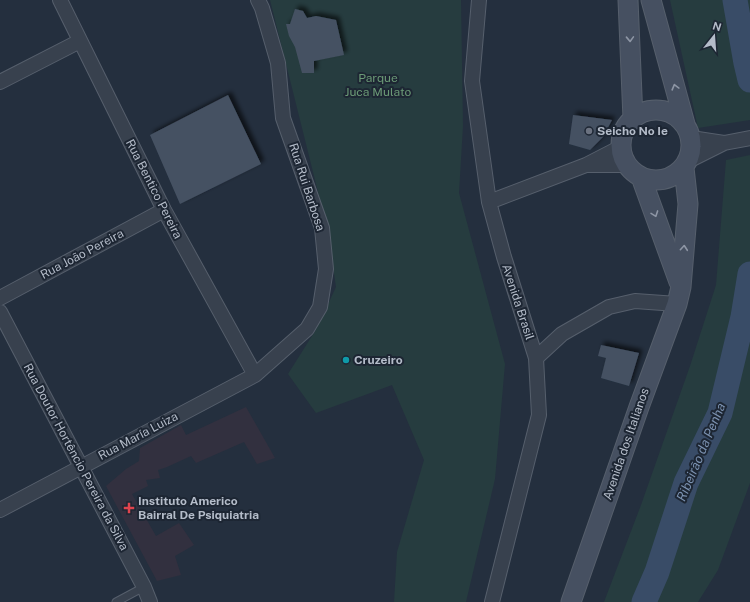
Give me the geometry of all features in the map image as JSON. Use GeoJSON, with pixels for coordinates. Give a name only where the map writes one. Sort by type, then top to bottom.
{"type":"FeatureCollection","features":[{"type":"Feature","properties":{"kind":"main road"},"geometry":{"type":"LineString","coordinates":[[628,0],[632,119]]}},
{"type":"Feature","properties":{"kind":"main road"},"geometry":{"type":"LineString","coordinates":[[634,171],[652,180],[664,180],[675,176],[686,164],[688,131],[651,0]]}},
{"type":"Feature","properties":{"kind":"main road"},"geometry":{"type":"LineString","coordinates":[[679,295],[634,171],[623,156],[621,147],[624,132],[632,119],[642,113],[654,110],[666,111],[676,116],[688,131]]}},
{"type":"Feature","properties":{"kind":"main road","name":"Avenida dos Italianos"},"geometry":{"type":"LineString","coordinates":[[571,602],[679,295],[688,204],[686,164]]}},
{"type":"Feature","properties":{"kind":"street","name":"Rua Bentico Pereira"},"geometry":{"type":"LineString","coordinates":[[60,0],[164,210],[255,375]]}},
{"type":"Feature","properties":{"kind":"street","name":"Avenida Brasil"},"geometry":{"type":"LineString","coordinates":[[479,0],[472,81],[489,202],[504,257],[536,358],[539,415],[492,602]]}},
{"type":"Feature","properties":{"kind":"street","name":"Rua Rui Barbosa"},"geometry":{"type":"LineString","coordinates":[[255,375],[308,329],[320,307],[326,268],[322,228],[283,118],[278,64],[262,3]]}},
{"type":"Feature","properties":{"kind":"street"},"geometry":{"type":"LineString","coordinates":[[0,82],[80,41]]}},
{"type":"Feature","properties":{"kind":"street"},"geometry":{"type":"LineString","coordinates":[[688,131],[737,140]]}},
{"type":"Feature","properties":{"kind":"street"},"geometry":{"type":"LineString","coordinates":[[686,164],[737,140]]}},
{"type":"Feature","properties":{"kind":"street"},"geometry":{"type":"LineString","coordinates":[[489,202],[586,165],[621,147]]}},
{"type":"Feature","properties":{"kind":"street"},"geometry":{"type":"LineString","coordinates":[[586,165],[634,171]]}},
{"type":"Feature","properties":{"kind":"street","name":"Rua João Pereira"},"geometry":{"type":"LineString","coordinates":[[0,298],[164,210]]}},
{"type":"Feature","properties":{"kind":"street"},"geometry":{"type":"LineString","coordinates":[[536,358],[562,334],[609,307],[635,301],[679,295]]}},
{"type":"Feature","properties":{"kind":"street","name":"Rua Doutor Hortêncio Pereira da Silva"},"geometry":{"type":"LineString","coordinates":[[0,312],[144,587],[150,602]]}},
{"type":"Feature","properties":{"kind":"street","name":"Rua María Luiza"},"geometry":{"type":"LineString","coordinates":[[0,510],[255,375]]}},
{"type":"Feature","properties":{"kind":"lane"},"geometry":{"type":"LineString","coordinates":[[116,602],[144,587]]}},
{"type":"Feature","properties":{"kind":"shaded area","name":"Instituto Americo Bairral De Psiquiatria"},"geometry":{"type":"Polygon","coordinates":[[[246,407],[275,458],[257,464],[244,442],[196,463],[191,456],[158,470],[160,478],[146,480],[148,486],[132,494],[156,536],[179,523],[194,545],[175,556],[181,575],[157,581],[106,486],[126,469],[139,461],[140,448],[181,425],[186,435],[246,407]]]}},
{"type":"Feature","properties":{"kind":"green space","name":"Parque Juca Mulato"},"geometry":{"type":"Polygon","coordinates":[[[270,0],[461,0],[463,126],[459,193],[505,364],[495,479],[466,602],[394,602],[397,552],[424,460],[392,385],[316,413],[288,374],[317,328],[336,287],[328,232],[270,0]]]}},
{"type":"Feature","properties":{"kind":"green space"},"geometry":{"type":"Polygon","coordinates":[[[670,0],[750,0],[750,120],[698,128],[670,0]]]}},
{"type":"Feature","properties":{"kind":"green space"},"geometry":{"type":"Polygon","coordinates":[[[750,155],[750,483],[718,570],[698,602],[604,602],[641,505],[690,366],[716,285],[726,160],[750,155]]]}},
{"type":"Feature","properties":{"kind":"building"},"geometry":{"type":"Polygon","coordinates":[[[295,9],[303,11],[307,18],[316,16],[336,20],[344,55],[314,61],[314,73],[302,73],[295,47],[289,36],[286,24],[290,24],[295,9]]]}},
{"type":"Feature","properties":{"kind":"building"},"geometry":{"type":"Polygon","coordinates":[[[228,95],[261,164],[180,204],[150,135],[228,95]]]}},
{"type":"Feature","properties":{"kind":"building","name":"Seicho No Ie"},"geometry":{"type":"Polygon","coordinates":[[[573,115],[612,120],[603,137],[590,150],[569,144],[573,115]]]}},
{"type":"Feature","properties":{"kind":"building"},"geometry":{"type":"Polygon","coordinates":[[[601,345],[639,353],[629,386],[601,378],[606,358],[598,356],[601,345]]]}},
{"type":"Feature","properties":{"kind":"waterway","name":"Ribeirão da Penha"},"geometry":{"type":"LineString","coordinates":[[735,0],[750,80]]}},
{"type":"Feature","properties":{"kind":"waterway","name":"Ribeirão da Penha"},"geometry":{"type":"LineString","coordinates":[[644,602],[657,572],[686,483],[720,413],[743,317],[750,274]]}},
{"type":"Feature","properties":{"kind":"place","name":"Seicho No Ie"},"geometry":{"type":"Point","coordinates":[589,131]}},
{"type":"Feature","properties":{"kind":"place","name":"Cruzeiro"},"geometry":{"type":"Point","coordinates":[346,360]}},
{"type":"Feature","properties":{"kind":"place","name":"Instituto Americo Bairral De Psiquiatria"},"geometry":{"type":"Point","coordinates":[129,508]}}]}
